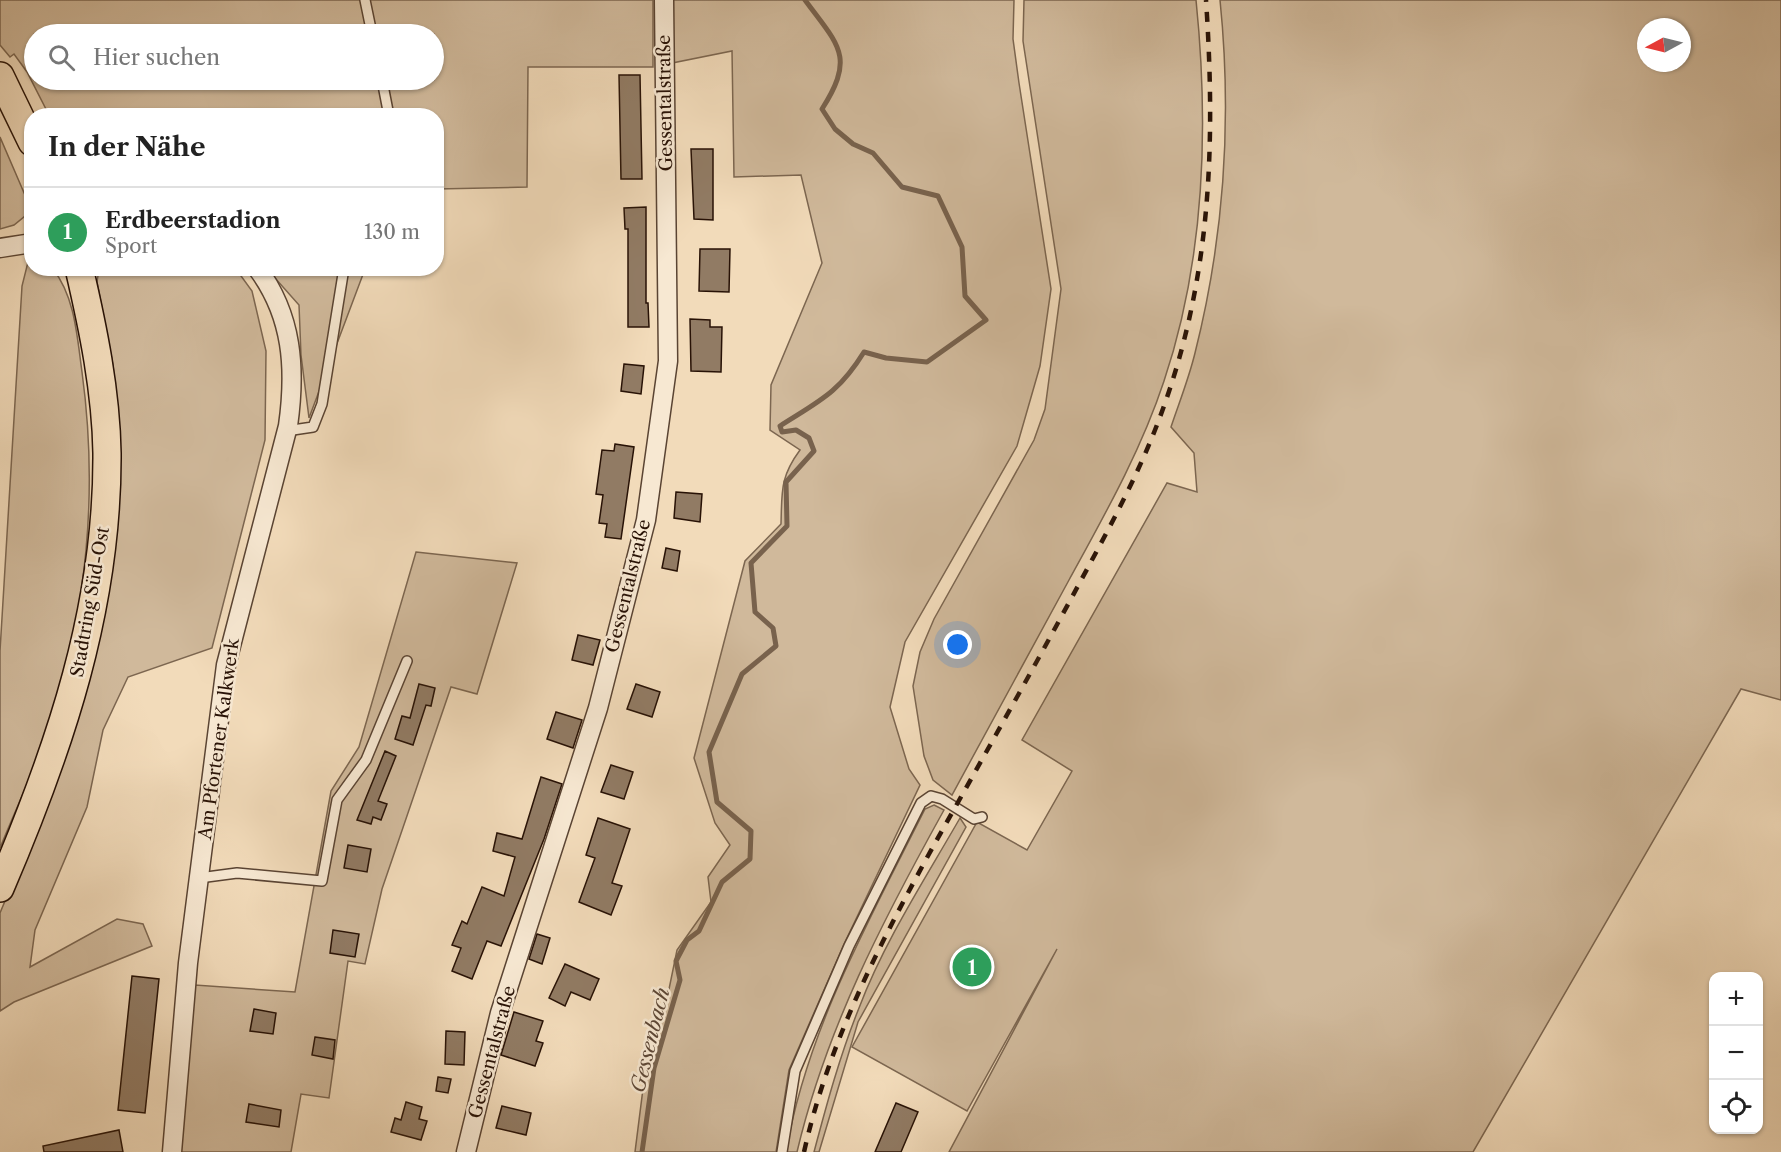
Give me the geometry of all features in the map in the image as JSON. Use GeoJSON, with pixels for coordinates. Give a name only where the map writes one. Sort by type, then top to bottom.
{"type":"FeatureCollection","features":[{"type":"Feature","properties":{"kind":"main road"},"geometry":{"type":"LineString","coordinates":[[0,76],[24,126]]}},
{"type":"Feature","properties":{"kind":"main road","name":"Stadtring Süd-Ost"},"geometry":{"type":"LineString","coordinates":[[0,888],[62,730],[81,665],[101,555],[107,451],[94,339],[81,276]]}},
{"type":"Feature","properties":{"kind":"street","name":"Gessentalstraße"},"geometry":{"type":"LineString","coordinates":[[466,1152],[500,1013],[598,708],[646,520],[668,361],[664,0]]}},
{"type":"Feature","properties":{"kind":"street"},"geometry":{"type":"LineString","coordinates":[[0,248],[24,244]]}},
{"type":"Feature","properties":{"kind":"street","name":"Am Pfortener Kalkwerk"},"geometry":{"type":"LineString","coordinates":[[172,1152],[188,963],[226,665],[286,431],[294,388],[290,342],[280,307],[263,276]]}},
{"type":"Feature","properties":{"kind":"lane"},"geometry":{"type":"LineString","coordinates":[[365,0],[370,24]]}},
{"type":"Feature","properties":{"kind":"lane"},"geometry":{"type":"LineString","coordinates":[[384,90],[387,108]]}},
{"type":"Feature","properties":{"kind":"lane"},"geometry":{"type":"LineString","coordinates":[[286,431],[313,427],[322,404],[343,276]]}},
{"type":"Feature","properties":{"kind":"lane"},"geometry":{"type":"LineString","coordinates":[[199,878],[237,873],[322,881],[337,800],[366,760],[406,661]]}},
{"type":"Feature","properties":{"kind":"lane"},"geometry":{"type":"LineString","coordinates":[[782,1152],[795,1071],[849,946],[888,864],[921,803],[931,796],[942,799],[974,819],[982,817]]}},
{"type":"Feature","properties":{"kind":"shaded area"},"geometry":{"type":"Polygon","coordinates":[[[0,0],[653,0],[653,67],[528,67],[527,187],[444,189],[444,108],[45,108],[36,90],[444,90],[444,24],[24,24],[24,68],[14,54],[10,57],[0,45],[0,0]]]}},
{"type":"Feature","properties":{"kind":"shaded area"},"geometry":{"type":"Polygon","coordinates":[[[670,0],[1014,0],[1013,39],[1051,289],[1040,366],[1017,446],[905,642],[890,707],[909,769],[920,785],[845,942],[789,1070],[776,1152],[635,1152],[645,1073],[667,999],[677,950],[711,902],[708,877],[730,845],[715,823],[694,758],[745,561],[781,524],[785,477],[800,450],[770,430],[771,385],[822,263],[801,175],[734,177],[732,51],[672,63],[670,0]]]}},
{"type":"Feature","properties":{"kind":"shaded area"},"geometry":{"type":"Polygon","coordinates":[[[1024,0],[1196,0],[1202,96],[1202,144],[1196,240],[1178,335],[1155,407],[1144,433],[1108,507],[952,795],[933,780],[924,756],[913,686],[920,652],[934,619],[1034,440],[1045,409],[1061,289],[1023,41],[1024,0]]]}},
{"type":"Feature","properties":{"kind":"shaded area"},"geometry":{"type":"Polygon","coordinates":[[[1220,0],[1781,0],[1781,700],[1741,689],[1473,1152],[949,1152],[1057,949],[967,1111],[852,1047],[977,822],[1027,850],[1072,771],[1022,740],[1167,483],[1197,492],[1194,453],[1171,427],[1193,362],[1213,266],[1223,178],[1225,89],[1220,0]]]}},
{"type":"Feature","properties":{"kind":"shaded area"},"geometry":{"type":"Polygon","coordinates":[[[0,137],[24,193],[24,217],[14,225],[0,229],[0,137]]]}},
{"type":"Feature","properties":{"kind":"shaded area"},"geometry":{"type":"Polygon","coordinates":[[[24,276],[57,276],[71,304],[78,345],[89,449],[88,526],[79,602],[53,717],[0,848],[0,651],[22,286],[24,276]]]}},
{"type":"Feature","properties":{"kind":"shaded area"},"geometry":{"type":"Polygon","coordinates":[[[98,276],[241,276],[252,291],[266,351],[265,440],[212,648],[128,677],[103,730],[87,807],[35,930],[30,967],[117,919],[143,924],[152,946],[14,1002],[0,1011],[0,913],[41,815],[118,414],[113,365],[97,282],[98,276]]]}},
{"type":"Feature","properties":{"kind":"shaded area"},"geometry":{"type":"Polygon","coordinates":[[[273,276],[362,276],[309,418],[301,355],[299,305],[273,276]]]}},
{"type":"Feature","properties":{"kind":"shaded area"},"geometry":{"type":"Polygon","coordinates":[[[416,552],[517,563],[477,694],[451,687],[382,889],[365,964],[348,961],[329,1098],[301,1094],[291,1152],[179,1152],[195,985],[295,992],[331,791],[359,747],[416,552]]]}},
{"type":"Feature","properties":{"kind":"shaded area"},"geometry":{"type":"Polygon","coordinates":[[[934,805],[944,810],[858,976],[824,1062],[797,1152],[786,1152],[796,1106],[825,1018],[862,933],[925,809],[934,805]]]}},
{"type":"Feature","properties":{"kind":"shaded area"},"geometry":{"type":"Polygon","coordinates":[[[960,818],[966,827],[858,1022],[819,1152],[814,1152],[840,1061],[869,983],[906,911],[960,818]]]}},
{"type":"Feature","properties":{"kind":"building"},"geometry":{"type":"Polygon","coordinates":[[[619,75],[640,75],[642,179],[621,179],[619,75]]]}},
{"type":"Feature","properties":{"kind":"building"},"geometry":{"type":"Polygon","coordinates":[[[691,149],[713,149],[713,220],[694,219],[691,149]]]}},
{"type":"Feature","properties":{"kind":"building"},"geometry":{"type":"Polygon","coordinates":[[[646,207],[646,303],[648,303],[649,327],[628,327],[628,229],[625,229],[624,208],[646,207]]]}},
{"type":"Feature","properties":{"kind":"building"},"geometry":{"type":"Polygon","coordinates":[[[700,249],[730,249],[729,292],[699,291],[700,249]]]}},
{"type":"Feature","properties":{"kind":"building"},"geometry":{"type":"Polygon","coordinates":[[[690,319],[710,320],[710,327],[722,327],[721,372],[691,371],[690,319]]]}},
{"type":"Feature","properties":{"kind":"building"},"geometry":{"type":"Polygon","coordinates":[[[624,364],[644,366],[641,394],[621,391],[624,364]]]}},
{"type":"Feature","properties":{"kind":"building"},"geometry":{"type":"Polygon","coordinates":[[[615,444],[634,447],[621,539],[605,537],[607,524],[599,523],[603,495],[596,494],[602,450],[614,451],[615,444]]]}},
{"type":"Feature","properties":{"kind":"building"},"geometry":{"type":"Polygon","coordinates":[[[676,492],[702,494],[700,522],[674,518],[676,492]]]}},
{"type":"Feature","properties":{"kind":"building"},"geometry":{"type":"Polygon","coordinates":[[[666,548],[680,551],[677,571],[662,568],[666,548]]]}},
{"type":"Feature","properties":{"kind":"building"},"geometry":{"type":"Polygon","coordinates":[[[578,635],[600,640],[593,665],[572,660],[578,635]]]}},
{"type":"Feature","properties":{"kind":"building"},"geometry":{"type":"Polygon","coordinates":[[[419,684],[435,688],[431,706],[426,705],[413,745],[395,739],[402,716],[410,718],[419,684]]]}},
{"type":"Feature","properties":{"kind":"building"},"geometry":{"type":"Polygon","coordinates":[[[636,684],[660,692],[652,717],[627,709],[636,684]]]}},
{"type":"Feature","properties":{"kind":"building"},"geometry":{"type":"Polygon","coordinates":[[[556,712],[582,720],[573,748],[547,739],[556,712]]]}},
{"type":"Feature","properties":{"kind":"building"},"geometry":{"type":"Polygon","coordinates":[[[385,751],[396,756],[378,801],[387,804],[381,820],[373,817],[371,824],[357,820],[385,751]]]}},
{"type":"Feature","properties":{"kind":"building"},"geometry":{"type":"Polygon","coordinates":[[[611,765],[633,772],[624,799],[601,792],[611,765]]]}},
{"type":"Feature","properties":{"kind":"building"},"geometry":{"type":"Polygon","coordinates":[[[541,777],[562,784],[544,839],[501,946],[487,941],[472,979],[452,971],[461,948],[452,945],[462,921],[467,924],[482,887],[504,896],[515,857],[493,851],[497,833],[522,839],[541,777]]]}},
{"type":"Feature","properties":{"kind":"building"},"geometry":{"type":"Polygon","coordinates":[[[598,818],[630,829],[612,883],[622,886],[611,915],[579,902],[595,858],[586,855],[598,818]]]}},
{"type":"Feature","properties":{"kind":"building"},"geometry":{"type":"Polygon","coordinates":[[[348,845],[371,849],[367,872],[344,868],[348,845]]]}},
{"type":"Feature","properties":{"kind":"building"},"geometry":{"type":"Polygon","coordinates":[[[333,930],[359,934],[355,957],[330,953],[333,930]]]}},
{"type":"Feature","properties":{"kind":"building"},"geometry":{"type":"Polygon","coordinates":[[[537,934],[550,938],[542,964],[529,959],[537,934]]]}},
{"type":"Feature","properties":{"kind":"building"},"geometry":{"type":"Polygon","coordinates":[[[565,964],[599,979],[590,1000],[571,992],[565,1006],[549,998],[565,964]]]}},
{"type":"Feature","properties":{"kind":"building"},"geometry":{"type":"Polygon","coordinates":[[[132,976],[159,979],[145,1113],[118,1110],[132,976]]]}},
{"type":"Feature","properties":{"kind":"building"},"geometry":{"type":"Polygon","coordinates":[[[254,1009],[276,1013],[273,1034],[250,1031],[254,1009]]]}},
{"type":"Feature","properties":{"kind":"building"},"geometry":{"type":"Polygon","coordinates":[[[514,1012],[543,1021],[536,1041],[543,1043],[535,1066],[501,1055],[514,1012]]]}},
{"type":"Feature","properties":{"kind":"building"},"geometry":{"type":"Polygon","coordinates":[[[446,1031],[465,1032],[464,1065],[445,1064],[446,1031]]]}},
{"type":"Feature","properties":{"kind":"building"},"geometry":{"type":"Polygon","coordinates":[[[315,1037],[335,1040],[333,1059],[312,1055],[315,1037]]]}},
{"type":"Feature","properties":{"kind":"building"},"geometry":{"type":"Polygon","coordinates":[[[438,1077],[451,1079],[448,1093],[436,1091],[438,1077]]]}},
{"type":"Feature","properties":{"kind":"building"},"geometry":{"type":"Polygon","coordinates":[[[406,1102],[422,1107],[419,1119],[427,1121],[421,1140],[391,1132],[395,1118],[401,1120],[406,1102]]]}},
{"type":"Feature","properties":{"kind":"building"},"geometry":{"type":"Polygon","coordinates":[[[896,1103],[918,1112],[901,1152],[875,1152],[896,1103]]]}},
{"type":"Feature","properties":{"kind":"building"},"geometry":{"type":"Polygon","coordinates":[[[249,1104],[281,1110],[279,1127],[246,1122],[249,1104]]]}},
{"type":"Feature","properties":{"kind":"building"},"geometry":{"type":"Polygon","coordinates":[[[502,1106],[531,1113],[526,1135],[496,1128],[502,1106]]]}},
{"type":"Feature","properties":{"kind":"building"},"geometry":{"type":"Polygon","coordinates":[[[119,1130],[123,1152],[44,1152],[43,1146],[119,1130]]]}},
{"type":"Feature","properties":{"kind":"waterway","name":"Gessenbach"},"geometry":{"type":"LineString","coordinates":[[642,1152],[654,1068],[680,980],[676,961],[687,940],[699,931],[722,882],[750,859],[751,831],[717,802],[709,752],[742,674],[776,646],[773,628],[755,612],[751,563],[787,526],[786,482],[814,451],[809,438],[796,430],[782,432],[780,426],[827,395],[845,378],[864,352],[886,358],[927,362],[986,320],[965,296],[962,247],[938,196],[902,187],[873,153],[853,144],[835,129],[822,109],[838,76],[839,52],[834,40],[805,0]]}},
{"type":"Feature","properties":{"kind":"railway"},"geometry":{"type":"LineString","coordinates":[[804,1152],[826,1074],[873,962],[929,854],[1037,662],[1116,515],[1146,452],[1174,377],[1188,324],[1205,218],[1210,110],[1206,0]]}},
{"type":"Feature","properties":{"kind":"place","name":"Erdbeerstadion"},"geometry":{"type":"Point","coordinates":[972,967]}}]}
